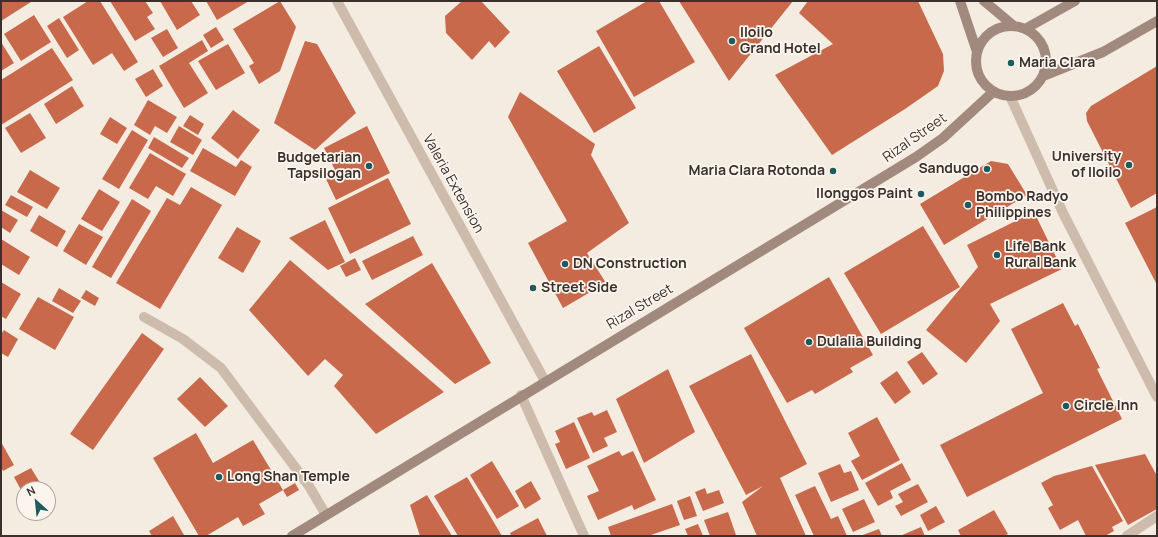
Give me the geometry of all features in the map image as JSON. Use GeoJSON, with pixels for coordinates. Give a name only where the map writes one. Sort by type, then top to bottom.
{"type":"FeatureCollection","features":[{"type":"Feature","properties":{"kind":"main road"},"geometry":{"type":"LineString","coordinates":[[960,1],[977,52]]}},
{"type":"Feature","properties":{"kind":"main road"},"geometry":{"type":"LineString","coordinates":[[984,1],[1014,26]]}},
{"type":"Feature","properties":{"kind":"main road"},"geometry":{"type":"LineString","coordinates":[[1026,29],[1075,1]]}},
{"type":"Feature","properties":{"kind":"main road"},"geometry":{"type":"LineString","coordinates":[[1043,76],[1046,59],[1044,50],[1041,42],[1026,29],[1014,26],[1005,26],[987,35],[981,43],[977,52],[976,63],[978,74],[984,84],[993,92],[1010,96],[1028,92],[1043,76],[1103,52],[1157,21]]}},
{"type":"Feature","properties":{"kind":"main road","name":"Rizal Street"},"geometry":{"type":"LineString","coordinates":[[292,536],[544,381],[916,157],[943,138],[993,92]]}},
{"type":"Feature","properties":{"kind":"street","name":"Valeria Extension"},"geometry":{"type":"LineString","coordinates":[[337,1],[544,381]]}},
{"type":"Feature","properties":{"kind":"street"},"geometry":{"type":"LineString","coordinates":[[1010,96],[1063,213],[1157,397]]}},
{"type":"Feature","properties":{"kind":"street"},"geometry":{"type":"LineString","coordinates":[[144,317],[183,339],[221,368],[309,486],[326,515]]}},
{"type":"Feature","properties":{"kind":"street"},"geometry":{"type":"LineString","coordinates":[[522,395],[584,536]]}},
{"type":"Feature","properties":{"kind":"street"},"geometry":{"type":"LineString","coordinates":[[1127,536],[1157,516]]}},
{"type":"Feature","properties":{"kind":"building"},"geometry":{"type":"Polygon","coordinates":[[[1,1],[30,1],[31,2],[1,21],[1,1]]]}},
{"type":"Feature","properties":{"kind":"building"},"geometry":{"type":"Polygon","coordinates":[[[88,1],[100,1],[138,62],[124,71],[112,53],[93,65],[63,17],[88,1]]]}},
{"type":"Feature","properties":{"kind":"building"},"geometry":{"type":"Polygon","coordinates":[[[110,1],[145,1],[153,13],[147,17],[155,29],[135,41],[110,1]]]}},
{"type":"Feature","properties":{"kind":"building"},"geometry":{"type":"Polygon","coordinates":[[[160,1],[191,1],[200,15],[177,30],[160,1]]]}},
{"type":"Feature","properties":{"kind":"building"},"geometry":{"type":"Polygon","coordinates":[[[206,1],[249,1],[217,20],[206,1]]]}},
{"type":"Feature","properties":{"kind":"building"},"geometry":{"type":"Polygon","coordinates":[[[280,1],[296,27],[280,71],[259,84],[249,66],[254,63],[233,29],[280,1]]]}},
{"type":"Feature","properties":{"kind":"building"},"geometry":{"type":"Polygon","coordinates":[[[462,1],[481,1],[510,32],[495,48],[489,41],[472,60],[446,33],[445,16],[462,1]]]}},
{"type":"Feature","properties":{"kind":"building"},"geometry":{"type":"Polygon","coordinates":[[[647,1],[659,1],[695,62],[634,97],[596,31],[647,1]]]}},
{"type":"Feature","properties":{"kind":"building","name":"Iloilo Grand Hotel"},"geometry":{"type":"Polygon","coordinates":[[[679,1],[793,1],[729,81],[679,1]]]}},
{"type":"Feature","properties":{"kind":"building"},"geometry":{"type":"Polygon","coordinates":[[[808,1],[918,1],[943,54],[944,71],[938,86],[905,109],[832,155],[775,75],[833,44],[799,13],[808,1]]]}},
{"type":"Feature","properties":{"kind":"building"},"geometry":{"type":"Polygon","coordinates":[[[34,15],[51,42],[21,61],[4,34],[34,15]]]}},
{"type":"Feature","properties":{"kind":"building"},"geometry":{"type":"Polygon","coordinates":[[[59,18],[79,50],[67,58],[47,26],[59,18]]]}},
{"type":"Feature","properties":{"kind":"building"},"geometry":{"type":"Polygon","coordinates":[[[216,27],[224,40],[211,48],[203,35],[216,27]]]}},
{"type":"Feature","properties":{"kind":"building"},"geometry":{"type":"Polygon","coordinates":[[[167,29],[178,48],[163,57],[151,38],[167,29]]]}},
{"type":"Feature","properties":{"kind":"building"},"geometry":{"type":"Polygon","coordinates":[[[202,40],[208,51],[189,63],[208,93],[184,108],[159,66],[202,40]]]}},
{"type":"Feature","properties":{"kind":"building"},"geometry":{"type":"Polygon","coordinates":[[[305,41],[317,44],[356,113],[315,150],[274,123],[305,41]]]}},
{"type":"Feature","properties":{"kind":"building"},"geometry":{"type":"Polygon","coordinates":[[[1,42],[14,63],[1,71],[1,42]]]}},
{"type":"Feature","properties":{"kind":"building"},"geometry":{"type":"Polygon","coordinates":[[[228,44],[245,73],[216,90],[198,61],[228,44]]]}},
{"type":"Feature","properties":{"kind":"building"},"geometry":{"type":"Polygon","coordinates":[[[599,46],[636,108],[594,133],[557,71],[599,46]]]}},
{"type":"Feature","properties":{"kind":"building"},"geometry":{"type":"Polygon","coordinates":[[[52,48],[73,80],[1,125],[1,80],[52,48]]]}},
{"type":"Feature","properties":{"kind":"building","name":"University of Iloilo"},"geometry":{"type":"Polygon","coordinates":[[[1157,66],[1157,193],[1131,208],[1087,121],[1086,113],[1091,106],[1157,66]]]}},
{"type":"Feature","properties":{"kind":"building"},"geometry":{"type":"Polygon","coordinates":[[[153,69],[163,86],[146,97],[135,79],[153,69]]]}},
{"type":"Feature","properties":{"kind":"building"},"geometry":{"type":"Polygon","coordinates":[[[72,86],[84,106],[56,124],[44,104],[72,86]]]}},
{"type":"Feature","properties":{"kind":"building"},"geometry":{"type":"Polygon","coordinates":[[[520,92],[595,144],[591,155],[629,223],[587,253],[606,283],[563,308],[528,243],[567,221],[508,117],[520,92]]]}},
{"type":"Feature","properties":{"kind":"building"},"geometry":{"type":"Polygon","coordinates":[[[148,100],[177,117],[167,133],[155,126],[150,135],[134,125],[148,100]]]}},
{"type":"Feature","properties":{"kind":"building"},"geometry":{"type":"Polygon","coordinates":[[[233,110],[260,130],[238,159],[211,138],[233,110]]]}},
{"type":"Feature","properties":{"kind":"building"},"geometry":{"type":"Polygon","coordinates":[[[30,113],[46,138],[21,153],[5,128],[30,113]]]}},
{"type":"Feature","properties":{"kind":"building"},"geometry":{"type":"Polygon","coordinates":[[[190,115],[204,124],[198,135],[183,126],[190,115]]]}},
{"type":"Feature","properties":{"kind":"building"},"geometry":{"type":"Polygon","coordinates":[[[110,117],[127,128],[117,144],[100,134],[110,117]]]}},
{"type":"Feature","properties":{"kind":"building"},"geometry":{"type":"Polygon","coordinates":[[[179,126],[202,140],[193,155],[170,142],[179,126]]]}},
{"type":"Feature","properties":{"kind":"building"},"geometry":{"type":"Polygon","coordinates":[[[367,126],[390,173],[336,200],[326,179],[337,174],[324,148],[367,126]]]}},
{"type":"Feature","properties":{"kind":"building"},"geometry":{"type":"Polygon","coordinates":[[[132,130],[148,140],[119,189],[102,179],[132,130]]]}},
{"type":"Feature","properties":{"kind":"building"},"geometry":{"type":"Polygon","coordinates":[[[154,137],[189,158],[182,168],[148,148],[154,137]]]}},
{"type":"Feature","properties":{"kind":"building"},"geometry":{"type":"Polygon","coordinates":[[[203,148],[236,167],[241,160],[252,167],[235,196],[190,171],[203,148]]]}},
{"type":"Feature","properties":{"kind":"building"},"geometry":{"type":"Polygon","coordinates":[[[150,153],[186,174],[173,196],[156,186],[148,199],[129,188],[150,153]]]}},
{"type":"Feature","properties":{"kind":"building"},"geometry":{"type":"Polygon","coordinates":[[[991,161],[1008,164],[1027,195],[944,245],[920,204],[991,161]]]}},
{"type":"Feature","properties":{"kind":"building"},"geometry":{"type":"Polygon","coordinates":[[[30,170],[60,188],[47,209],[17,192],[30,170]]]}},
{"type":"Feature","properties":{"kind":"building"},"geometry":{"type":"Polygon","coordinates":[[[388,178],[411,224],[350,254],[328,208],[388,178]]]}},
{"type":"Feature","properties":{"kind":"building"},"geometry":{"type":"Polygon","coordinates":[[[191,187],[222,205],[160,309],[116,283],[167,198],[180,205],[191,187]]]}},
{"type":"Feature","properties":{"kind":"building"},"geometry":{"type":"Polygon","coordinates":[[[99,189],[120,202],[102,231],[81,219],[99,189]]]}},
{"type":"Feature","properties":{"kind":"building"},"geometry":{"type":"Polygon","coordinates":[[[11,195],[33,207],[27,217],[5,205],[11,195]]]}},
{"type":"Feature","properties":{"kind":"building"},"geometry":{"type":"Polygon","coordinates":[[[132,199],[151,211],[111,278],[92,267],[132,199]]]}},
{"type":"Feature","properties":{"kind":"building"},"geometry":{"type":"Polygon","coordinates":[[[1157,207],[1157,285],[1125,223],[1157,207]]]}},
{"type":"Feature","properties":{"kind":"building"},"geometry":{"type":"Polygon","coordinates":[[[1,210],[18,220],[10,233],[1,227],[1,210]]]}},
{"type":"Feature","properties":{"kind":"building"},"geometry":{"type":"Polygon","coordinates":[[[1034,212],[1062,269],[990,304],[1000,321],[966,363],[926,330],[978,267],[967,245],[1034,212]]]}},
{"type":"Feature","properties":{"kind":"building"},"geometry":{"type":"Polygon","coordinates":[[[39,215],[66,231],[57,247],[30,231],[39,215]]]}},
{"type":"Feature","properties":{"kind":"building"},"geometry":{"type":"Polygon","coordinates":[[[325,220],[345,262],[328,270],[289,238],[325,220]]]}},
{"type":"Feature","properties":{"kind":"building"},"geometry":{"type":"Polygon","coordinates":[[[79,224],[103,237],[86,265],[63,251],[79,224]]]}},
{"type":"Feature","properties":{"kind":"building"},"geometry":{"type":"Polygon","coordinates":[[[923,226],[960,287],[881,334],[844,273],[923,226]]]}},
{"type":"Feature","properties":{"kind":"building"},"geometry":{"type":"Polygon","coordinates":[[[237,227],[261,241],[243,273],[218,258],[237,227]]]}},
{"type":"Feature","properties":{"kind":"building"},"geometry":{"type":"Polygon","coordinates":[[[413,236],[423,255],[372,280],[362,261],[413,236]]]}},
{"type":"Feature","properties":{"kind":"building"},"geometry":{"type":"Polygon","coordinates":[[[1,239],[30,257],[19,275],[1,264],[1,239]]]}},
{"type":"Feature","properties":{"kind":"building"},"geometry":{"type":"Polygon","coordinates":[[[355,258],[361,270],[346,277],[340,266],[355,258]]]}},
{"type":"Feature","properties":{"kind":"building"},"geometry":{"type":"Polygon","coordinates":[[[290,260],[444,392],[376,434],[334,386],[343,375],[325,359],[308,376],[249,310],[290,260]]]}},
{"type":"Feature","properties":{"kind":"building"},"geometry":{"type":"Polygon","coordinates":[[[432,263],[491,363],[455,384],[365,304],[432,263]]]}},
{"type":"Feature","properties":{"kind":"building","name":"Dulalia Building"},"geometry":{"type":"Polygon","coordinates":[[[829,277],[873,355],[850,368],[853,372],[815,394],[812,390],[787,403],[744,328],[829,277]]]}},
{"type":"Feature","properties":{"kind":"building"},"geometry":{"type":"Polygon","coordinates":[[[1,282],[21,294],[6,319],[1,316],[1,282]]]}},
{"type":"Feature","properties":{"kind":"building"},"geometry":{"type":"Polygon","coordinates":[[[59,288],[81,301],[73,313],[52,301],[59,288]]]}},
{"type":"Feature","properties":{"kind":"building"},"geometry":{"type":"Polygon","coordinates":[[[86,290],[99,298],[95,306],[81,298],[86,290]]]}},
{"type":"Feature","properties":{"kind":"building"},"geometry":{"type":"Polygon","coordinates":[[[38,297],[74,317],[55,350],[19,329],[38,297]]]}},
{"type":"Feature","properties":{"kind":"building","name":"Circle Inn"},"geometry":{"type":"Polygon","coordinates":[[[1063,303],[1075,326],[1078,324],[1100,368],[1097,369],[1122,419],[967,497],[940,445],[1043,393],[1011,329],[1063,303]]]}},
{"type":"Feature","properties":{"kind":"building"},"geometry":{"type":"Polygon","coordinates":[[[4,330],[18,339],[8,357],[1,353],[1,334],[4,330]]]}},
{"type":"Feature","properties":{"kind":"building"},"geometry":{"type":"Polygon","coordinates":[[[142,333],[164,349],[93,450],[70,434],[142,333]]]}},
{"type":"Feature","properties":{"kind":"building"},"geometry":{"type":"Polygon","coordinates":[[[922,352],[938,374],[923,385],[907,362],[922,352]]]}},
{"type":"Feature","properties":{"kind":"building"},"geometry":{"type":"Polygon","coordinates":[[[751,354],[807,464],[780,478],[806,536],[757,536],[742,502],[763,486],[746,495],[689,386],[751,354]]]}},
{"type":"Feature","properties":{"kind":"building"},"geometry":{"type":"Polygon","coordinates":[[[668,369],[695,432],[644,463],[616,399],[668,369]]]}},
{"type":"Feature","properties":{"kind":"building"},"geometry":{"type":"Polygon","coordinates":[[[897,371],[911,392],[895,404],[880,383],[897,371]]]}},
{"type":"Feature","properties":{"kind":"building"},"geometry":{"type":"Polygon","coordinates":[[[200,377],[228,406],[205,427],[177,399],[200,377]]]}},
{"type":"Feature","properties":{"kind":"building"},"geometry":{"type":"Polygon","coordinates":[[[607,410],[617,432],[604,438],[608,446],[593,453],[577,418],[592,412],[594,416],[607,410]]]}},
{"type":"Feature","properties":{"kind":"building"},"geometry":{"type":"Polygon","coordinates":[[[877,417],[900,460],[862,480],[851,461],[860,456],[848,433],[877,417]]]}},
{"type":"Feature","properties":{"kind":"building"},"geometry":{"type":"Polygon","coordinates":[[[574,422],[590,458],[566,469],[555,444],[560,442],[555,431],[574,422]]]}},
{"type":"Feature","properties":{"kind":"building","name":"Long Shan Temple"},"geometry":{"type":"Polygon","coordinates":[[[196,433],[213,463],[253,440],[283,490],[259,504],[265,514],[243,526],[238,517],[206,536],[199,536],[153,458],[196,433]]]}},
{"type":"Feature","properties":{"kind":"building"},"geometry":{"type":"Polygon","coordinates":[[[1,442],[14,465],[3,471],[1,467],[1,442]]]}},
{"type":"Feature","properties":{"kind":"building"},"geometry":{"type":"Polygon","coordinates":[[[619,451],[622,456],[633,451],[656,500],[634,510],[632,505],[598,520],[587,496],[599,491],[587,466],[619,451]]]}},
{"type":"Feature","properties":{"kind":"building"},"geometry":{"type":"Polygon","coordinates":[[[1145,454],[1157,476],[1157,509],[1128,525],[1095,465],[1145,454]]]}},
{"type":"Feature","properties":{"kind":"building"},"geometry":{"type":"Polygon","coordinates":[[[492,461],[519,506],[497,519],[470,475],[492,461]]]}},
{"type":"Feature","properties":{"kind":"building"},"geometry":{"type":"Polygon","coordinates":[[[902,463],[911,480],[890,491],[893,498],[878,506],[865,483],[902,463]]]}},
{"type":"Feature","properties":{"kind":"building"},"geometry":{"type":"Polygon","coordinates":[[[840,464],[844,473],[851,471],[859,490],[831,502],[818,473],[840,464]]]}},
{"type":"Feature","properties":{"kind":"building"},"geometry":{"type":"Polygon","coordinates":[[[1092,466],[1123,521],[1112,527],[1114,531],[1105,536],[1086,536],[1078,520],[1060,530],[1048,508],[1053,505],[1041,483],[1054,476],[1092,466]]]}},
{"type":"Feature","properties":{"kind":"building"},"geometry":{"type":"Polygon","coordinates":[[[31,468],[39,481],[16,481],[14,477],[31,468]]]}},
{"type":"Feature","properties":{"kind":"building"},"geometry":{"type":"Polygon","coordinates":[[[467,477],[502,536],[458,536],[434,496],[467,477]]]}},
{"type":"Feature","properties":{"kind":"building"},"geometry":{"type":"Polygon","coordinates":[[[531,481],[541,499],[525,509],[515,491],[531,481]]]}},
{"type":"Feature","properties":{"kind":"building"},"geometry":{"type":"Polygon","coordinates":[[[295,483],[299,490],[287,497],[283,490],[295,483]]]}},
{"type":"Feature","properties":{"kind":"building"},"geometry":{"type":"Polygon","coordinates":[[[918,484],[928,502],[901,516],[895,506],[903,502],[898,494],[918,484]]]}},
{"type":"Feature","properties":{"kind":"building"},"geometry":{"type":"Polygon","coordinates":[[[815,486],[831,519],[838,516],[847,536],[814,536],[795,495],[815,486]]]}},
{"type":"Feature","properties":{"kind":"building"},"geometry":{"type":"Polygon","coordinates":[[[705,488],[707,494],[719,490],[724,503],[703,511],[695,492],[705,488]]]}},
{"type":"Feature","properties":{"kind":"building"},"geometry":{"type":"Polygon","coordinates":[[[427,495],[452,536],[420,536],[410,505],[427,495]]]}},
{"type":"Feature","properties":{"kind":"building"},"geometry":{"type":"Polygon","coordinates":[[[690,496],[697,516],[684,520],[677,501],[690,496]]]}},
{"type":"Feature","properties":{"kind":"building"},"geometry":{"type":"Polygon","coordinates":[[[864,499],[875,522],[853,532],[842,509],[864,499]]]}},
{"type":"Feature","properties":{"kind":"building"},"geometry":{"type":"Polygon","coordinates":[[[672,504],[680,525],[648,536],[611,536],[608,527],[672,504]]]}},
{"type":"Feature","properties":{"kind":"building"},"geometry":{"type":"Polygon","coordinates":[[[936,506],[945,522],[928,531],[920,515],[936,506]]]}},
{"type":"Feature","properties":{"kind":"building"},"geometry":{"type":"Polygon","coordinates":[[[994,510],[1008,534],[1004,536],[961,536],[958,530],[994,510]]]}},
{"type":"Feature","properties":{"kind":"building"},"geometry":{"type":"Polygon","coordinates":[[[728,512],[736,535],[710,536],[704,520],[728,512]]]}},
{"type":"Feature","properties":{"kind":"building"},"geometry":{"type":"Polygon","coordinates":[[[173,516],[184,535],[152,536],[149,531],[173,516]]]}},
{"type":"Feature","properties":{"kind":"building"},"geometry":{"type":"Polygon","coordinates":[[[538,518],[547,536],[511,536],[510,533],[538,518]]]}},
{"type":"Feature","properties":{"kind":"building"},"geometry":{"type":"Polygon","coordinates":[[[698,524],[703,536],[688,536],[685,529],[698,524]]]}},
{"type":"Feature","properties":{"kind":"building"},"geometry":{"type":"Polygon","coordinates":[[[921,527],[925,536],[900,536],[921,527]]]}},
{"type":"Feature","properties":{"kind":"building"},"geometry":{"type":"Polygon","coordinates":[[[879,529],[882,536],[860,536],[879,529]]]}},
{"type":"Feature","properties":{"kind":"place","name":"Iloilo Grand Hotel"},"geometry":{"type":"Point","coordinates":[732,41]}},
{"type":"Feature","properties":{"kind":"place","name":"Maria Clara"},"geometry":{"type":"Point","coordinates":[1011,63]}},
{"type":"Feature","properties":{"kind":"place","name":"University of Iloilo"},"geometry":{"type":"Point","coordinates":[1129,165]}},
{"type":"Feature","properties":{"kind":"place","name":"Budgetarian Tapsilogan"},"geometry":{"type":"Point","coordinates":[369,166]}},
{"type":"Feature","properties":{"kind":"place","name":"Sandugo"},"geometry":{"type":"Point","coordinates":[987,169]}},
{"type":"Feature","properties":{"kind":"place","name":"Maria Clara Rotonda"},"geometry":{"type":"Point","coordinates":[833,171]}},
{"type":"Feature","properties":{"kind":"place","name":"Ilonggos Paint"},"geometry":{"type":"Point","coordinates":[921,194]}},
{"type":"Feature","properties":{"kind":"place","name":"Bombo Radyo Philippines"},"geometry":{"type":"Point","coordinates":[968,205]}},
{"type":"Feature","properties":{"kind":"place","name":"Life Bank Rural Bank"},"geometry":{"type":"Point","coordinates":[997,255]}},
{"type":"Feature","properties":{"kind":"place","name":"DN Construction"},"geometry":{"type":"Point","coordinates":[565,264]}},
{"type":"Feature","properties":{"kind":"place","name":"Street Side"},"geometry":{"type":"Point","coordinates":[533,288]}},
{"type":"Feature","properties":{"kind":"place","name":"Dulalia Building"},"geometry":{"type":"Point","coordinates":[809,342]}},
{"type":"Feature","properties":{"kind":"place","name":"Circle Inn"},"geometry":{"type":"Point","coordinates":[1066,406]}},
{"type":"Feature","properties":{"kind":"place","name":"Long Shan Temple"},"geometry":{"type":"Point","coordinates":[219,477]}}]}
